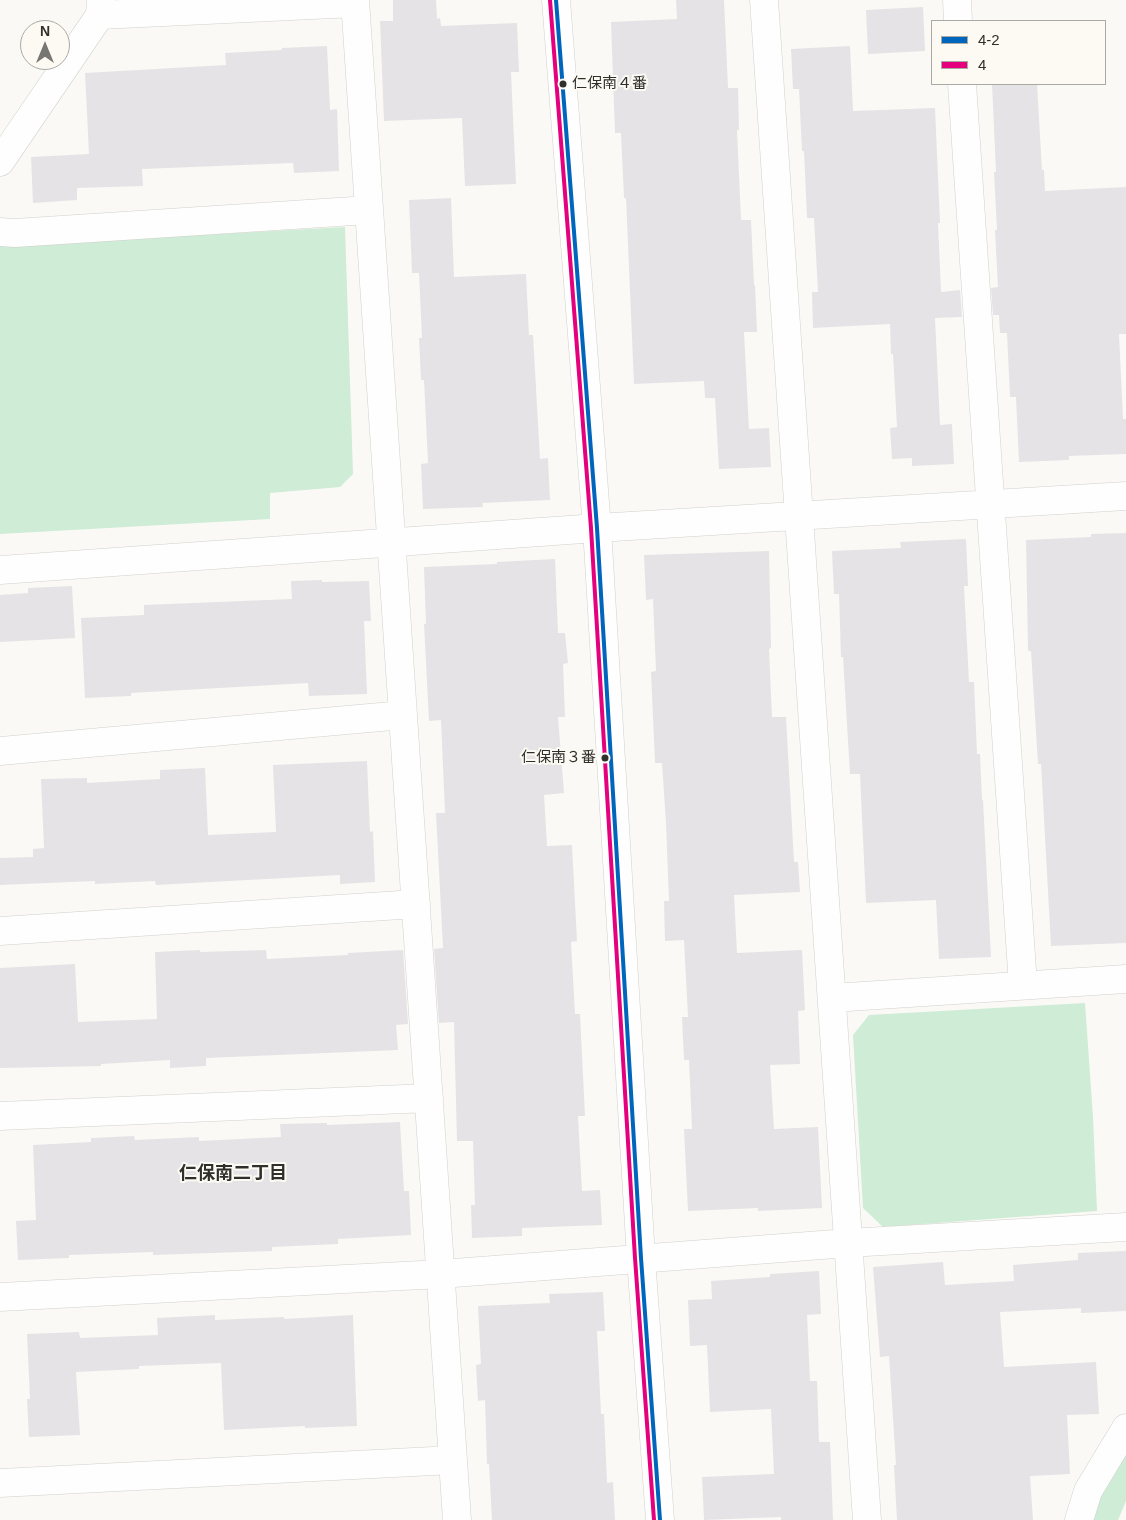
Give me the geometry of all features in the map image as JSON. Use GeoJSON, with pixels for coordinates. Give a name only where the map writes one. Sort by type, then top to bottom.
{"type":"FeatureCollection","features":[{"type":"Feature","properties":{"kind":"street"},"geometry":{"type":"LineString","coordinates":[[556,0],[597,528],[660,1520]]}},
{"type":"Feature","properties":{"kind":"street"},"geometry":{"type":"LineString","coordinates":[[764,0],[867,1520]]}},
{"type":"Feature","properties":{"kind":"street"},"geometry":{"type":"LineString","coordinates":[[957,0],[958,20]]}},
{"type":"Feature","properties":{"kind":"street"},"geometry":{"type":"LineString","coordinates":[[0,162],[101,8],[355,1],[457,1520]]}},
{"type":"Feature","properties":{"kind":"street"},"geometry":{"type":"LineString","coordinates":[[962,85],[1023,985]]}},
{"type":"Feature","properties":{"kind":"street"},"geometry":{"type":"LineString","coordinates":[[0,232],[15,233],[369,210]]}},
{"type":"Feature","properties":{"kind":"street"},"geometry":{"type":"LineString","coordinates":[[0,570],[597,528],[1126,496]]}},
{"type":"Feature","properties":{"kind":"street"},"geometry":{"type":"LineString","coordinates":[[0,751],[403,715]]}},
{"type":"Feature","properties":{"kind":"street"},"geometry":{"type":"LineString","coordinates":[[0,931],[416,904]]}},
{"type":"Feature","properties":{"kind":"street"},"geometry":{"type":"LineString","coordinates":[[832,998],[1126,979]]}},
{"type":"Feature","properties":{"kind":"street"},"geometry":{"type":"LineString","coordinates":[[0,1116],[429,1098]]}},
{"type":"Feature","properties":{"kind":"street"},"geometry":{"type":"LineString","coordinates":[[0,1297],[441,1274],[848,1243],[1126,1227]]}},
{"type":"Feature","properties":{"kind":"street"},"geometry":{"type":"LineString","coordinates":[[1079,1520],[1088,1491],[1126,1428]]}},
{"type":"Feature","properties":{"kind":"street"},"geometry":{"type":"LineString","coordinates":[[0,1483],[453,1460]]}},
{"type":"Feature","properties":{"kind":"green space"},"geometry":{"type":"Polygon","coordinates":[[[345,227],[353,474],[340,487],[270,493],[270,519],[0,534],[0,246],[345,227]]]}},
{"type":"Feature","properties":{"kind":"green space"},"geometry":{"type":"Polygon","coordinates":[[[1085,1003],[1097,1211],[883,1227],[863,1208],[853,1035],[869,1015],[1085,1003]]]}},
{"type":"Feature","properties":{"kind":"green space"},"geometry":{"type":"Polygon","coordinates":[[[1126,1453],[1126,1501],[1118,1520],[1091,1520],[1098,1500],[1126,1453]]]}},
{"type":"Feature","properties":{"kind":"building"},"geometry":{"type":"Polygon","coordinates":[[[393,0],[436,0],[437,19],[440,18],[441,26],[517,23],[519,72],[511,72],[516,184],[465,186],[462,118],[384,121],[380,21],[393,21],[393,0]]]}},
{"type":"Feature","properties":{"kind":"building"},"geometry":{"type":"Polygon","coordinates":[[[676,0],[724,0],[728,88],[738,88],[739,130],[737,130],[741,220],[751,220],[755,285],[757,332],[744,332],[749,429],[769,428],[771,467],[719,469],[715,398],[705,398],[704,381],[634,384],[626,198],[624,198],[621,133],[615,133],[611,22],[677,19],[676,0]]]}},
{"type":"Feature","properties":{"kind":"building"},"geometry":{"type":"Polygon","coordinates":[[[923,7],[925,51],[868,54],[866,10],[923,7]]]}},
{"type":"Feature","properties":{"kind":"building"},"geometry":{"type":"Polygon","coordinates":[[[327,46],[330,110],[337,109],[339,171],[294,173],[293,163],[142,169],[143,186],[77,188],[77,200],[33,203],[31,157],[89,154],[85,73],[226,65],[225,53],[327,46]]]}},
{"type":"Feature","properties":{"kind":"building"},"geometry":{"type":"Polygon","coordinates":[[[850,46],[853,111],[935,108],[941,292],[960,290],[962,317],[935,318],[940,425],[952,424],[954,464],[912,466],[912,458],[892,459],[890,428],[897,427],[890,324],[813,328],[812,292],[818,292],[814,218],[807,218],[799,89],[793,89],[791,49],[850,46]]]}},
{"type":"Feature","properties":{"kind":"building"},"geometry":{"type":"Polygon","coordinates":[[[992,85],[1037,85],[1045,191],[1126,187],[1126,334],[1119,334],[1123,419],[1126,419],[1126,454],[1069,456],[1069,460],[1019,462],[1016,397],[1010,397],[1007,333],[1000,333],[999,315],[993,315],[991,288],[998,287],[995,230],[997,230],[994,172],[996,172],[992,85]]]}},
{"type":"Feature","properties":{"kind":"building"},"geometry":{"type":"Polygon","coordinates":[[[451,198],[454,277],[526,274],[529,335],[533,335],[540,459],[548,458],[550,500],[482,503],[483,507],[423,509],[421,464],[428,463],[424,380],[421,380],[419,338],[422,338],[419,273],[412,273],[409,200],[451,198]]]}},
{"type":"Feature","properties":{"kind":"building"},"geometry":{"type":"Polygon","coordinates":[[[1126,533],[1126,943],[1051,946],[1041,764],[1038,764],[1031,651],[1028,651],[1026,540],[1091,537],[1091,534],[1126,533]]]}},
{"type":"Feature","properties":{"kind":"building"},"geometry":{"type":"Polygon","coordinates":[[[966,539],[968,586],[964,586],[969,682],[974,682],[977,754],[980,754],[991,957],[939,959],[936,900],[866,903],[860,774],[850,774],[843,657],[841,657],[839,594],[834,594],[832,551],[901,548],[900,542],[966,539]]]}},
{"type":"Feature","properties":{"kind":"building"},"geometry":{"type":"Polygon","coordinates":[[[769,551],[771,648],[769,649],[772,717],[786,717],[794,862],[798,862],[800,892],[734,895],[737,953],[802,950],[805,1010],[798,1011],[800,1064],[770,1065],[774,1129],[818,1127],[822,1208],[758,1211],[758,1208],[688,1211],[684,1129],[692,1129],[689,1060],[684,1060],[682,1017],[688,1017],[684,940],[665,941],[664,901],[669,901],[666,823],[662,763],[655,763],[651,672],[656,671],[653,599],[646,600],[644,555],[769,551]]]}},
{"type":"Feature","properties":{"kind":"building"},"geometry":{"type":"Polygon","coordinates":[[[555,559],[558,633],[565,633],[568,663],[563,664],[565,717],[558,717],[564,793],[544,795],[547,846],[572,845],[577,941],[571,942],[575,1014],[580,1014],[585,1116],[578,1116],[582,1191],[600,1190],[602,1225],[522,1228],[522,1236],[472,1238],[471,1205],[475,1205],[473,1141],[457,1141],[454,1022],[439,1023],[434,949],[443,948],[436,813],[445,813],[441,720],[429,721],[424,624],[426,624],[424,567],[555,559]]]}},
{"type":"Feature","properties":{"kind":"building"},"geometry":{"type":"Polygon","coordinates":[[[322,580],[322,582],[369,581],[371,621],[364,621],[367,694],[309,696],[308,683],[131,693],[131,696],[85,698],[81,618],[144,615],[144,605],[292,599],[291,581],[322,580]]]}},
{"type":"Feature","properties":{"kind":"building"},"geometry":{"type":"Polygon","coordinates":[[[72,586],[75,638],[0,642],[0,595],[28,593],[28,588],[72,586]]]}},
{"type":"Feature","properties":{"kind":"building"},"geometry":{"type":"Polygon","coordinates":[[[367,761],[370,832],[373,831],[375,882],[340,884],[340,875],[156,885],[155,881],[95,884],[95,881],[0,885],[0,858],[33,857],[33,849],[44,848],[41,779],[87,778],[87,783],[160,779],[160,770],[205,768],[208,835],[276,832],[273,765],[367,761]]]}},
{"type":"Feature","properties":{"kind":"building"},"geometry":{"type":"Polygon","coordinates":[[[200,950],[200,952],[266,950],[267,959],[403,950],[408,1024],[396,1025],[398,1050],[206,1058],[206,1066],[170,1068],[170,1060],[101,1064],[101,1066],[0,1068],[0,968],[75,964],[78,1022],[157,1019],[155,952],[200,950]]]}},
{"type":"Feature","properties":{"kind":"building"},"geometry":{"type":"Polygon","coordinates":[[[400,1122],[404,1191],[409,1191],[411,1235],[338,1239],[338,1244],[272,1247],[272,1251],[153,1255],[153,1252],[69,1255],[69,1258],[18,1260],[16,1221],[36,1220],[33,1145],[91,1142],[91,1138],[134,1136],[135,1140],[199,1137],[199,1141],[281,1137],[280,1124],[327,1123],[327,1125],[400,1122]]]}},
{"type":"Feature","properties":{"kind":"building"},"geometry":{"type":"Polygon","coordinates":[[[1126,1251],[1126,1311],[1081,1313],[1081,1308],[1000,1312],[1004,1367],[1096,1362],[1099,1414],[1067,1415],[1070,1474],[1030,1476],[1033,1520],[897,1520],[894,1465],[896,1465],[889,1356],[880,1357],[873,1267],[943,1262],[945,1285],[1014,1281],[1013,1265],[1078,1260],[1078,1253],[1126,1251]]]}},
{"type":"Feature","properties":{"kind":"building"},"geometry":{"type":"Polygon","coordinates":[[[819,1271],[821,1314],[807,1315],[810,1381],[817,1381],[819,1442],[830,1442],[833,1520],[781,1520],[781,1517],[704,1520],[702,1477],[774,1474],[771,1409],[710,1412],[707,1345],[690,1346],[688,1300],[712,1299],[711,1281],[770,1277],[770,1274],[819,1271]]]}},
{"type":"Feature","properties":{"kind":"building"},"geometry":{"type":"Polygon","coordinates":[[[603,1292],[605,1331],[597,1331],[601,1414],[604,1414],[607,1483],[613,1482],[615,1520],[492,1520],[489,1464],[487,1464],[485,1400],[478,1401],[476,1365],[481,1364],[478,1306],[550,1303],[549,1294],[603,1292]]]}},
{"type":"Feature","properties":{"kind":"building"},"geometry":{"type":"Polygon","coordinates":[[[215,1315],[215,1320],[353,1315],[357,1426],[305,1428],[305,1426],[224,1430],[221,1363],[139,1366],[139,1369],[76,1372],[80,1435],[29,1437],[27,1399],[30,1399],[27,1334],[79,1332],[80,1338],[158,1335],[157,1318],[215,1315]]]}},
{"type":"Feature","properties":{"kind":"transit line","name":"4"},"geometry":{"type":"LineString","coordinates":[[550,0],[591,528],[635,1258],[654,1520]]}},
{"type":"Feature","properties":{"kind":"transit line","name":"4-2"},"geometry":{"type":"LineString","coordinates":[[556,0],[597,528],[641,1258],[660,1520]]}},
{"type":"Feature","properties":{"kind":"place","name":"仁保南４番"},"geometry":{"type":"Point","coordinates":[563,84]}},
{"type":"Feature","properties":{"kind":"place","name":"仁保南３番"},"geometry":{"type":"Point","coordinates":[605,758]}},
{"type":"Feature","properties":{"kind":"district","name":"仁保南二丁目"},"geometry":{"type":"Point","coordinates":[233,1174]}}]}
